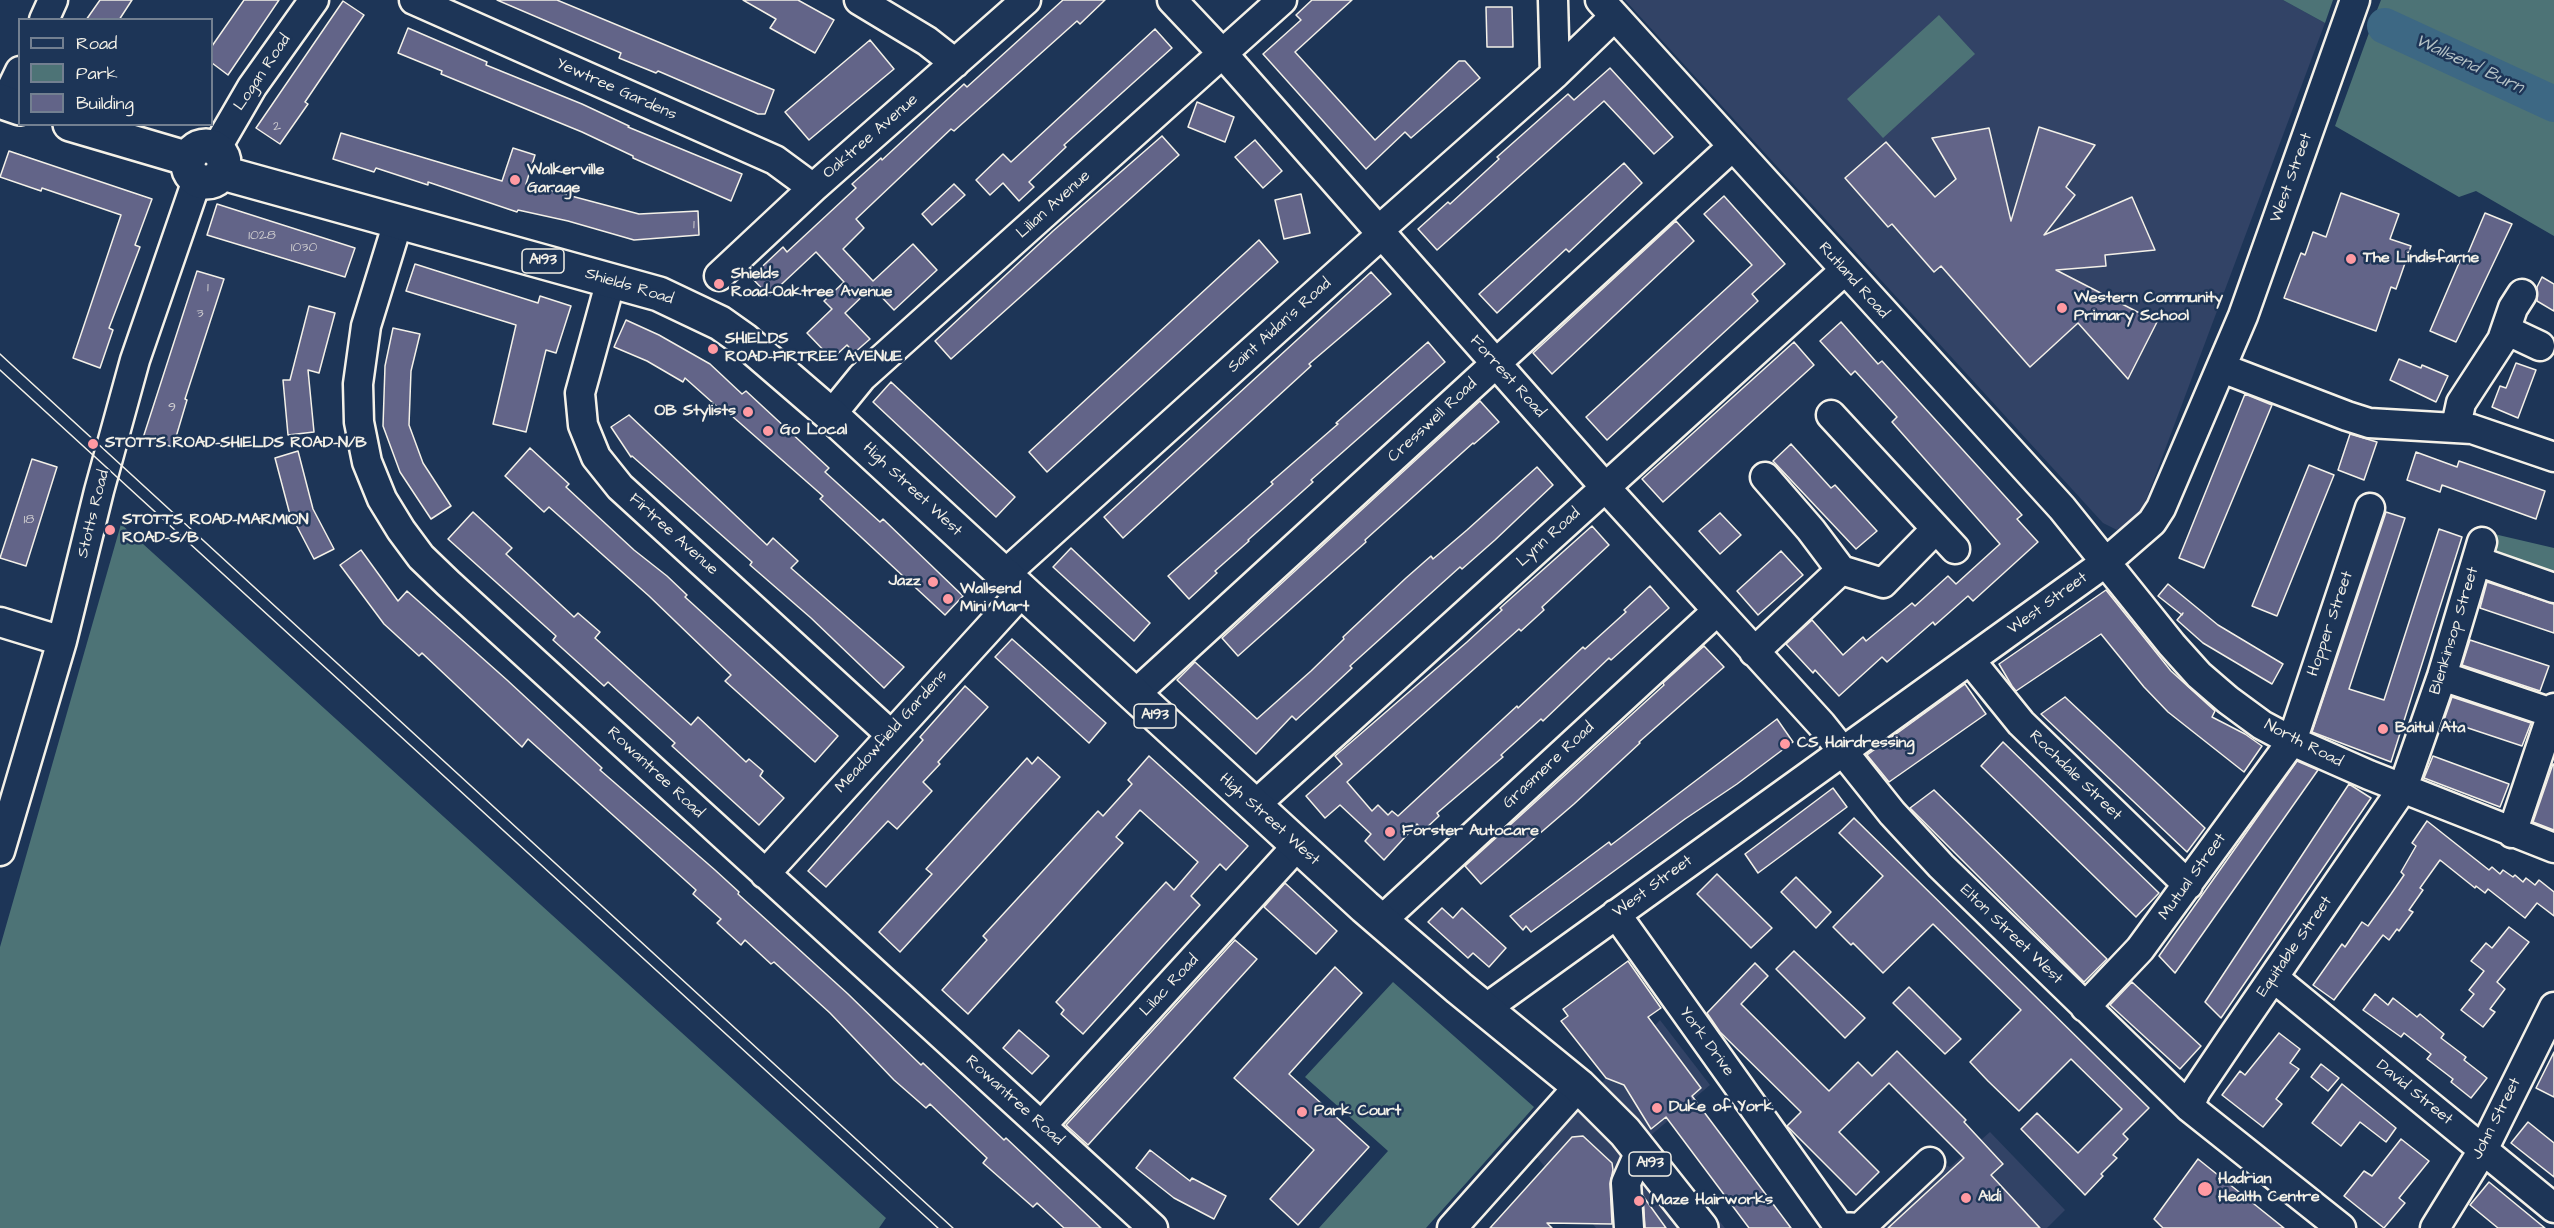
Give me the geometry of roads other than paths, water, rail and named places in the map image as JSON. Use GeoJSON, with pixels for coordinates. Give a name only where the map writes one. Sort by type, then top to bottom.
{"type":"FeatureCollection","features":[{"type":"Feature","properties":{"kind":"main road","name":"Shields Road"},"geometry":{"type":"LineString","coordinates":[[77,126],[398,222],[659,294],[720,323],[770,361],[831,415]]}},
{"type":"Feature","properties":{"kind":"main road","name":"High Street West"},"geometry":{"type":"LineString","coordinates":[[831,415],[1297,846],[1381,921],[1579,1086],[1625,1131],[1701,1228]]}},
{"type":"Feature","properties":{"kind":"street"},"geometry":{"type":"LineString","coordinates":[[45,18],[53,0]]}},
{"type":"Feature","properties":{"kind":"street","name":"Logan Road"},"geometry":{"type":"LineString","coordinates":[[206,165],[252,87],[314,0]]}},
{"type":"Feature","properties":{"kind":"street","name":"Yewtree Gardens"},"geometry":{"type":"LineString","coordinates":[[414,0],[775,160],[813,188]]}},
{"type":"Feature","properties":{"kind":"street"},"geometry":{"type":"LineString","coordinates":[[859,0],[927,41],[955,63]]}},
{"type":"Feature","properties":{"kind":"street","name":"Oaktree Avenue"},"geometry":{"type":"LineString","coordinates":[[719,276],[813,188],[1026,0]]}},
{"type":"Feature","properties":{"kind":"street","name":"Forrest Road"},"geometry":{"type":"LineString","coordinates":[[1172,0],[1223,54],[1605,487],[1844,752]]}},
{"type":"Feature","properties":{"kind":"street","name":"Lilian Avenue"},"geometry":{"type":"LineString","coordinates":[[831,415],[862,377],[1282,0]]}},
{"type":"Feature","properties":{"kind":"street"},"geometry":{"type":"LineString","coordinates":[[1552,0],[1555,74]]}},
{"type":"Feature","properties":{"kind":"street","name":"West Street"},"geometry":{"type":"LineString","coordinates":[[1485,1009],[2106,562],[2140,534],[2161,508],[2243,316],[2355,0]]}},
{"type":"Feature","properties":{"kind":"street","name":"Saint Aidan's Road"},"geometry":{"type":"LineString","coordinates":[[1013,584],[1372,243],[1379,232],[1555,74],[1607,8]]}},
{"type":"Feature","properties":{"kind":"street","name":"Rutland Road"},"geometry":{"type":"LineString","coordinates":[[1607,8],[2062,508],[2106,562]]}},
{"type":"Feature","properties":{"kind":"street"},"geometry":{"type":"LineString","coordinates":[[8,104],[18,76]]}},
{"type":"Feature","properties":{"kind":"street","name":"Cresswell Road"},"geometry":{"type":"LineString","coordinates":[[1133,696],[1732,147]]}},
{"type":"Feature","properties":{"kind":"street","name":"Stotts Road"},"geometry":{"type":"LineString","coordinates":[[0,851],[62,641],[135,360],[206,165]]}},
{"type":"Feature","properties":{"kind":"street","name":"Rowantree Road"},"geometry":{"type":"LineString","coordinates":[[398,222],[366,326],[358,384],[359,422],[367,462],[382,498],[421,557],[1154,1228]]}},
{"type":"Feature","properties":{"kind":"street","name":"Lynn Road"},"geometry":{"type":"LineString","coordinates":[[1254,806],[1844,271]]}},
{"type":"Feature","properties":{"kind":"street","name":"Firtree Avenue"},"geometry":{"type":"LineString","coordinates":[[611,280],[580,393],[583,424],[596,457],[620,487],[890,734]]}},
{"type":"Feature","properties":{"kind":"street"},"geometry":{"type":"LineString","coordinates":[[2456,426],[2461,403],[2506,330],[2513,308],[2522,294]]}},
{"type":"Feature","properties":{"kind":"street"},"geometry":{"type":"LineString","coordinates":[[2506,330],[2540,346]]}},
{"type":"Feature","properties":{"kind":"street"},"geometry":{"type":"LineString","coordinates":[[2222,368],[2369,423],[2456,426],[2472,429],[2554,457]]}},
{"type":"Feature","properties":{"kind":"street"},"geometry":{"type":"LineString","coordinates":[[1765,477],[1811,530],[1841,570],[1883,583],[1946,539],[1831,415]]}},
{"type":"Feature","properties":{"kind":"street","name":"Hopper Street"},"geometry":{"type":"LineString","coordinates":[[2292,741],[2370,508]]}},
{"type":"Feature","properties":{"kind":"street","name":"Blenkinsop Street"},"geometry":{"type":"LineString","coordinates":[[2403,788],[2442,676],[2480,551],[2554,588]]}},
{"type":"Feature","properties":{"kind":"street","name":"North Road"},"geometry":{"type":"LineString","coordinates":[[2106,562],[2199,675],[2262,725],[2347,766],[2554,848]]}},
{"type":"Feature","properties":{"kind":"street"},"geometry":{"type":"LineString","coordinates":[[1755,652],[1841,570]]}},
{"type":"Feature","properties":{"kind":"street","name":"Meadowfield Gardens"},"geometry":{"type":"LineString","coordinates":[[765,874],[890,734],[1013,584]]}},
{"type":"Feature","properties":{"kind":"street","name":"Grasmere Road"},"geometry":{"type":"LineString","coordinates":[[1381,921],[1717,611]]}},
{"type":"Feature","properties":{"kind":"street"},"geometry":{"type":"LineString","coordinates":[[0,622],[62,641]]}},
{"type":"Feature","properties":{"kind":"street","name":"Rochdale Street"},"geometry":{"type":"LineString","coordinates":[[1970,660],[2021,723],[2188,885]]}},
{"type":"Feature","properties":{"kind":"street"},"geometry":{"type":"LineString","coordinates":[[2442,676],[2553,711],[2512,832]]}},
{"type":"Feature","properties":{"kind":"street","name":"Mutual Street"},"geometry":{"type":"LineString","coordinates":[[2085,1007],[2140,949],[2292,741]]}},
{"type":"Feature","properties":{"kind":"street","name":"Elton Street West"},"geometry":{"type":"LineString","coordinates":[[1844,752],[1892,813],[1941,866],[2189,1107],[2342,1228]]}},
{"type":"Feature","properties":{"kind":"street","name":"Equitable Street"},"geometry":{"type":"LineString","coordinates":[[2189,1107],[2196,1091],[2403,788]]}},
{"type":"Feature","properties":{"kind":"street","name":"Lilac Road"},"geometry":{"type":"LineString","coordinates":[[1042,1125],[1297,846]]}},
{"type":"Feature","properties":{"kind":"street","name":"York Drive"},"geometry":{"type":"LineString","coordinates":[[1616,914],[1839,1227]]}},
{"type":"Feature","properties":{"kind":"street","name":"David Street"},"geometry":{"type":"LineString","coordinates":[[2274,978],[2554,1208]]}},
{"type":"Feature","properties":{"kind":"street","name":"John Street"},"geometry":{"type":"LineString","coordinates":[[2435,1228],[2483,1150],[2554,1006]]}},
{"type":"Feature","properties":{"kind":"street"},"geometry":{"type":"LineString","coordinates":[[1452,1228],[1579,1086]]}},
{"type":"Feature","properties":{"kind":"street"},"geometry":{"type":"LineString","coordinates":[[1629,1228],[1626,1183],[1640,1151]]}},
{"type":"Feature","properties":{"kind":"street"},"geometry":{"type":"LineString","coordinates":[[1839,1227],[1860,1228],[1930,1162]]}},
{"type":"Feature","properties":{"kind":"waterway","name":"Wallsend Burn"},"geometry":{"type":"LineString","coordinates":[[2385,26],[2554,104]]}},
{"type":"Feature","properties":{"kind":"tram line"},"geometry":{"type":"LineString","coordinates":[[0,354],[953,1228]]}},
{"type":"Feature","properties":{"kind":"tram line"},"geometry":{"type":"LineString","coordinates":[[0,370],[938,1228]]}},
{"type":"Feature","properties":{"kind":"place","name":"Walkerville Garage"},"geometry":{"type":"Point","coordinates":[515,180]}},
{"type":"Feature","properties":{"kind":"place","name":"The Lindisfarne"},"geometry":{"type":"Point","coordinates":[2351,259]}},
{"type":"Feature","properties":{"kind":"place","name":"Shields Road-Oaktree Avenue"},"geometry":{"type":"Point","coordinates":[719,284]}},
{"type":"Feature","properties":{"kind":"place","name":"Western Community Primary School"},"geometry":{"type":"Point","coordinates":[2062,308]}},
{"type":"Feature","properties":{"kind":"place","name":"SHIELDS ROAD-FIRTREE AVENUE"},"geometry":{"type":"Point","coordinates":[713,349]}},
{"type":"Feature","properties":{"kind":"place","name":"OB Stylists"},"geometry":{"type":"Point","coordinates":[748,412]}},
{"type":"Feature","properties":{"kind":"place","name":"Go Local"},"geometry":{"type":"Point","coordinates":[768,431]}},
{"type":"Feature","properties":{"kind":"place","name":"STOTTS ROAD-SHIELDS ROAD-N/B"},"geometry":{"type":"Point","coordinates":[93,444]}},
{"type":"Feature","properties":{"kind":"place","name":"STOTTS ROAD-MARMION ROAD-S/B"},"geometry":{"type":"Point","coordinates":[110,530]}},
{"type":"Feature","properties":{"kind":"place","name":"Jazz"},"geometry":{"type":"Point","coordinates":[933,582]}},
{"type":"Feature","properties":{"kind":"place","name":"Wallsend Mini Mart"},"geometry":{"type":"Point","coordinates":[948,599]}},
{"type":"Feature","properties":{"kind":"place","name":"Baitul Ata"},"geometry":{"type":"Point","coordinates":[2383,729]}},
{"type":"Feature","properties":{"kind":"place","name":"CS Hairdressing"},"geometry":{"type":"Point","coordinates":[1785,744]}},
{"type":"Feature","properties":{"kind":"place","name":"Forster Autocare"},"geometry":{"type":"Point","coordinates":[1390,832]}},
{"type":"Feature","properties":{"kind":"place","name":"Duke of York"},"geometry":{"type":"Point","coordinates":[1657,1108]}},
{"type":"Feature","properties":{"kind":"place","name":"Park Court"},"geometry":{"type":"Point","coordinates":[1302,1112]}},
{"type":"Feature","properties":{"kind":"place","name":"Hadrian Health Centre"},"geometry":{"type":"Point","coordinates":[2205,1189]}},
{"type":"Feature","properties":{"kind":"place","name":"Aldi"},"geometry":{"type":"Point","coordinates":[1966,1198]}},
{"type":"Feature","properties":{"kind":"place","name":"Maze Hairworks"},"geometry":{"type":"Point","coordinates":[1639,1201]}}]}
